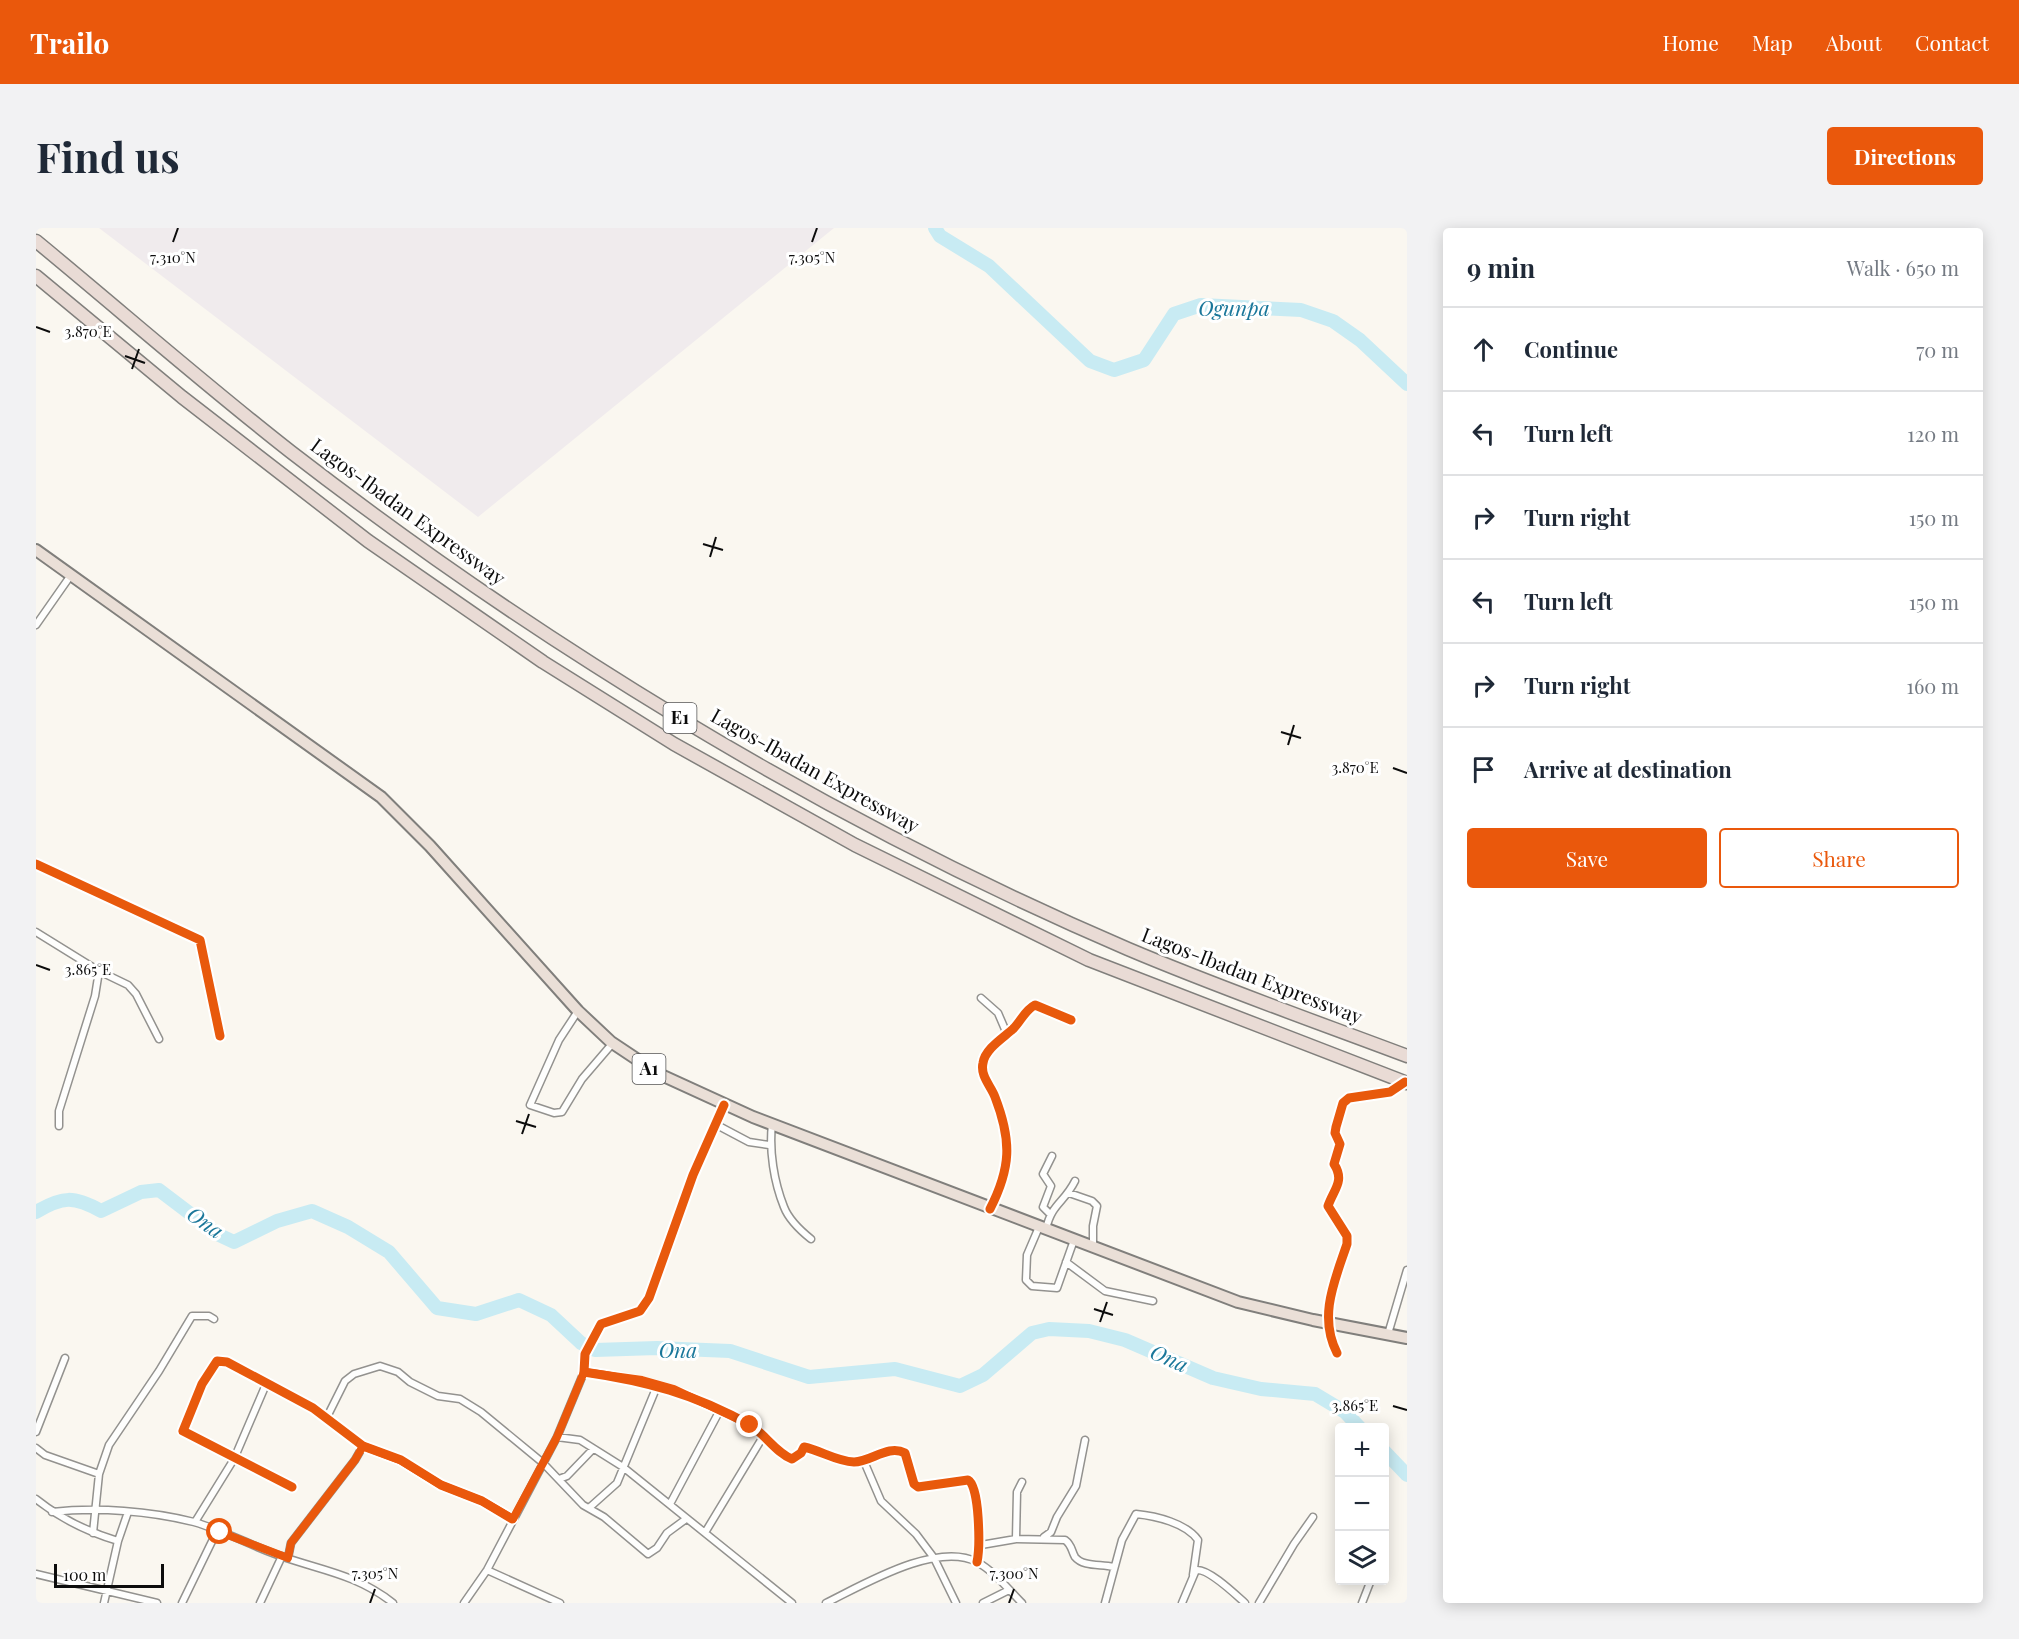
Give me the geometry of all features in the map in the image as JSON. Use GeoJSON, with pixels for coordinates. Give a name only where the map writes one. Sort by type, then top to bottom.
{"type":"FeatureCollection","features":[{"type":"Feature","properties":{"kind":"highway","name":"Lagos-Ibadan Expressway"},"geometry":{"type":"LineString","coordinates":[[36,241],[283,445],[412,542],[529,622],[668,711],[850,814],[1051,915],[1141,955],[1407,1056]]}},
{"type":"Feature","properties":{"kind":"highway","name":"E1"},"geometry":{"type":"LineString","coordinates":[[36,276],[182,397],[340,521],[543,662],[674,744],[855,845],[1089,960],[1406,1082]]}},
{"type":"Feature","properties":{"kind":"highway","name":"A1"},"geometry":{"type":"LineString","coordinates":[[36,550],[381,797],[430,846],[578,1011],[612,1044],[659,1074],[724,1105],[772,1124],[1238,1302],[1407,1338]]}},
{"type":"Feature","properties":{"kind":"street"},"geometry":{"type":"LineString","coordinates":[[36,625],[72,574]]}},
{"type":"Feature","properties":{"kind":"street"},"geometry":{"type":"LineString","coordinates":[[36,864],[200,940],[220,1036]]}},
{"type":"Feature","properties":{"kind":"street"},"geometry":{"type":"LineString","coordinates":[[36,932],[132,990],[159,1039]]}},
{"type":"Feature","properties":{"kind":"street"},"geometry":{"type":"LineString","coordinates":[[59,1126],[59,1111],[95,996],[99,971]]}},
{"type":"Feature","properties":{"kind":"street"},"geometry":{"type":"LineString","coordinates":[[981,998],[998,1013],[1007,1034]]}},
{"type":"Feature","properties":{"kind":"street"},"geometry":{"type":"LineString","coordinates":[[990,1209],[1006,1171],[1007,1150],[998,1106],[984,1077],[982,1065],[985,1055],[1029,1008],[1035,1005],[1071,1020]]}},
{"type":"Feature","properties":{"kind":"street"},"geometry":{"type":"LineString","coordinates":[[578,1011],[559,1040],[530,1105],[554,1113],[562,1112],[582,1079],[612,1044]]}},
{"type":"Feature","properties":{"kind":"street"},"geometry":{"type":"LineString","coordinates":[[1337,1353],[1331,1341],[1328,1323],[1330,1297],[1347,1244],[1347,1236],[1328,1206],[1340,1181],[1340,1173],[1334,1164],[1340,1144],[1335,1133],[1338,1119],[1344,1103],[1349,1098],[1390,1092],[1406,1082]]}},
{"type":"Feature","properties":{"kind":"street"},"geometry":{"type":"LineString","coordinates":[[464,1603],[487,1570],[557,1437],[584,1372],[585,1354],[601,1324],[640,1311],[649,1298],[693,1175],[724,1105]]}},
{"type":"Feature","properties":{"kind":"street"},"geometry":{"type":"LineString","coordinates":[[716,1124],[749,1142],[769,1145]]}},
{"type":"Feature","properties":{"kind":"street"},"geometry":{"type":"LineString","coordinates":[[772,1124],[769,1145],[784,1209],[798,1228],[811,1239]]}},
{"type":"Feature","properties":{"kind":"street"},"geometry":{"type":"LineString","coordinates":[[1050,1214],[1043,1207],[1051,1186],[1043,1174],[1052,1156]]}},
{"type":"Feature","properties":{"kind":"street"},"geometry":{"type":"LineString","coordinates":[[1074,1240],[1057,1288],[1032,1286],[1026,1280],[1027,1255],[1050,1214],[1069,1193],[1076,1181]]}},
{"type":"Feature","properties":{"kind":"street"},"geometry":{"type":"LineString","coordinates":[[1069,1193],[1097,1206],[1093,1226],[1093,1248]]}},
{"type":"Feature","properties":{"kind":"street"},"geometry":{"type":"LineString","coordinates":[[1066,1262],[1105,1291],[1153,1300]]}},
{"type":"Feature","properties":{"kind":"street"},"geometry":{"type":"LineString","coordinates":[[1388,1334],[1407,1270]]}},
{"type":"Feature","properties":{"kind":"street"},"geometry":{"type":"LineString","coordinates":[[93,1533],[99,1474],[109,1444],[159,1371],[192,1316],[209,1316],[214,1319]]}},
{"type":"Feature","properties":{"kind":"street"},"geometry":{"type":"LineString","coordinates":[[36,1432],[65,1358]]}},
{"type":"Feature","properties":{"kind":"street"},"geometry":{"type":"LineString","coordinates":[[292,1487],[183,1431],[202,1384],[217,1361],[227,1362],[267,1382],[327,1417],[348,1437],[363,1446],[400,1460],[441,1485],[482,1501],[513,1519]]}},
{"type":"Feature","properties":{"kind":"street"},"geometry":{"type":"LineString","coordinates":[[327,1417],[345,1381],[354,1374],[380,1366],[398,1372],[410,1382],[438,1396],[460,1399],[500,1426],[543,1463],[589,1508],[604,1517],[648,1554],[653,1552],[667,1533],[686,1519]]}},
{"type":"Feature","properties":{"kind":"street"},"geometry":{"type":"LineString","coordinates":[[584,1372],[642,1380],[674,1389],[764,1434],[785,1457],[792,1459],[801,1453],[804,1446],[829,1454],[834,1459],[856,1462],[879,1453],[901,1451],[905,1454],[914,1484],[918,1487],[968,1480],[972,1482],[981,1545],[977,1562]]}},
{"type":"Feature","properties":{"kind":"street"},"geometry":{"type":"LineString","coordinates":[[195,1522],[234,1459],[267,1382]]}},
{"type":"Feature","properties":{"kind":"street"},"geometry":{"type":"LineString","coordinates":[[589,1508],[617,1483],[657,1386]]}},
{"type":"Feature","properties":{"kind":"street"},"geometry":{"type":"LineString","coordinates":[[670,1504],[720,1410]]}},
{"type":"Feature","properties":{"kind":"street"},"geometry":{"type":"LineString","coordinates":[[706,1531],[764,1434]]}},
{"type":"Feature","properties":{"kind":"street"},"geometry":{"type":"LineString","coordinates":[[557,1437],[580,1440],[623,1467],[686,1519],[706,1531],[738,1561],[792,1603]]}},
{"type":"Feature","properties":{"kind":"street"},"geometry":{"type":"LineString","coordinates":[[1043,1538],[1051,1532],[1057,1517],[1076,1486],[1085,1440]]}},
{"type":"Feature","properties":{"kind":"street"},"geometry":{"type":"LineString","coordinates":[[260,1603],[291,1543],[355,1460],[363,1446]]}},
{"type":"Feature","properties":{"kind":"street"},"geometry":{"type":"LineString","coordinates":[[36,1448],[45,1455],[99,1474]]}},
{"type":"Feature","properties":{"kind":"street"},"geometry":{"type":"LineString","coordinates":[[559,1479],[567,1476],[593,1449]]}},
{"type":"Feature","properties":{"kind":"street"},"geometry":{"type":"LineString","coordinates":[[863,1459],[881,1501],[916,1534],[934,1558],[956,1603]]}},
{"type":"Feature","properties":{"kind":"street"},"geometry":{"type":"LineString","coordinates":[[1016,1539],[1017,1492],[1022,1482]]}},
{"type":"Feature","properties":{"kind":"street"},"geometry":{"type":"LineString","coordinates":[[36,1499],[52,1512],[93,1533],[118,1541]]}},
{"type":"Feature","properties":{"kind":"street"},"geometry":{"type":"LineString","coordinates":[[52,1512],[94,1510],[128,1512],[195,1522],[285,1557],[348,1576],[393,1603]]}},
{"type":"Feature","properties":{"kind":"street"},"geometry":{"type":"LineString","coordinates":[[104,1603],[118,1541],[128,1512]]}},
{"type":"Feature","properties":{"kind":"street"},"geometry":{"type":"LineString","coordinates":[[1105,1603],[1114,1574],[1113,1567],[1136,1514],[1164,1520],[1193,1532],[1198,1540],[1193,1575],[1182,1603]]}},
{"type":"Feature","properties":{"kind":"street"},"geometry":{"type":"LineString","coordinates":[[1259,1603],[1313,1517]]}},
{"type":"Feature","properties":{"kind":"street"},"geometry":{"type":"LineString","coordinates":[[182,1603],[217,1531]]}},
{"type":"Feature","properties":{"kind":"street"},"geometry":{"type":"LineString","coordinates":[[981,1545],[1016,1539],[1065,1540],[1070,1544],[1075,1556],[1085,1564],[1113,1567]]}},
{"type":"Feature","properties":{"kind":"street"},"geometry":{"type":"LineString","coordinates":[[826,1603],[916,1562],[934,1558],[977,1562],[1022,1603]]}},
{"type":"Feature","properties":{"kind":"street"},"geometry":{"type":"LineString","coordinates":[[1193,1575],[1202,1569],[1210,1573],[1245,1603]]}},
{"type":"Feature","properties":{"kind":"street"},"geometry":{"type":"LineString","coordinates":[[487,1570],[560,1603]]}},
{"type":"Feature","properties":{"kind":"street"},"geometry":{"type":"LineString","coordinates":[[36,1574],[157,1603]]}},
{"type":"Feature","properties":{"kind":"street"},"geometry":{"type":"LineString","coordinates":[[1362,1603],[1369,1585]]}},
{"type":"Feature","properties":{"kind":"street"},"geometry":{"type":"LineString","coordinates":[[983,1603],[1009,1590]]}},
{"type":"Feature","properties":{"kind":"shaded area"},"geometry":{"type":"Polygon","coordinates":[[[99,228],[834,228],[478,517],[99,228]]]}},
{"type":"Feature","properties":{"kind":"waterway","name":"Ogunpa"},"geometry":{"type":"LineString","coordinates":[[935,228],[940,236],[989,266],[1090,361],[1114,370],[1144,360],[1174,314],[1201,305],[1301,310],[1333,321],[1360,340],[1407,384]]}},
{"type":"Feature","properties":{"kind":"waterway","name":"Ona"},"geometry":{"type":"LineString","coordinates":[[36,1212],[54,1203],[68,1200],[83,1203],[101,1211],[141,1192],[159,1190],[217,1234],[234,1242],[277,1221],[312,1211],[348,1227],[389,1252],[437,1308],[476,1314],[519,1300],[551,1315],[581,1343],[595,1350],[657,1348],[730,1351],[809,1377],[895,1369],[960,1386],[983,1375],[1032,1333],[1049,1329],[1089,1331],[1125,1340],[1213,1378],[1261,1389],[1315,1394],[1345,1412],[1355,1423]]}},
{"type":"Feature","properties":{"kind":"waterway","name":"Ona"},"geometry":{"type":"LineString","coordinates":[[1389,1456],[1407,1475]]}},
{"type":"Feature","properties":{"kind":"cycle path"},"geometry":{"type":"LineString","coordinates":[[36,864],[200,940],[220,1036]]}},
{"type":"Feature","properties":{"kind":"cycle path"},"geometry":{"type":"LineString","coordinates":[[990,1209],[1002,1180],[1007,1154],[1001,1113],[982,1068],[984,1058],[991,1048],[1035,1005],[1071,1020]]}},
{"type":"Feature","properties":{"kind":"cycle path"},"geometry":{"type":"LineString","coordinates":[[1337,1353],[1331,1339],[1329,1325],[1330,1298],[1347,1244],[1347,1236],[1328,1206],[1339,1180],[1334,1164],[1340,1144],[1335,1133],[1336,1127],[1343,1103],[1349,1098],[1390,1092],[1405,1082]]}},
{"type":"Feature","properties":{"kind":"cycle path"},"geometry":{"type":"LineString","coordinates":[[724,1105],[693,1175],[649,1298],[640,1311],[601,1324],[585,1354],[584,1372],[670,1390],[710,1405],[750,1425],[792,1459],[801,1453],[804,1447],[841,1460],[854,1462],[886,1452],[899,1451],[905,1453],[914,1484],[918,1487],[968,1480],[975,1493],[977,1505],[979,1531],[977,1562]]}},
{"type":"Feature","properties":{"kind":"cycle path"},"geometry":{"type":"LineString","coordinates":[[292,1487],[183,1431],[202,1384],[217,1361],[227,1362],[313,1408],[363,1446],[401,1460],[441,1485],[482,1501],[512,1519]]}},
{"type":"Feature","properties":{"kind":"route"},"geometry":{"type":"LineString","coordinates":[[220,1532],[288,1558],[291,1543],[355,1460],[363,1446],[400,1460],[420,1470],[441,1485],[482,1501],[513,1519],[557,1437],[584,1372],[642,1380],[660,1387],[674,1389],[693,1400],[713,1406],[750,1425]]}}]}
